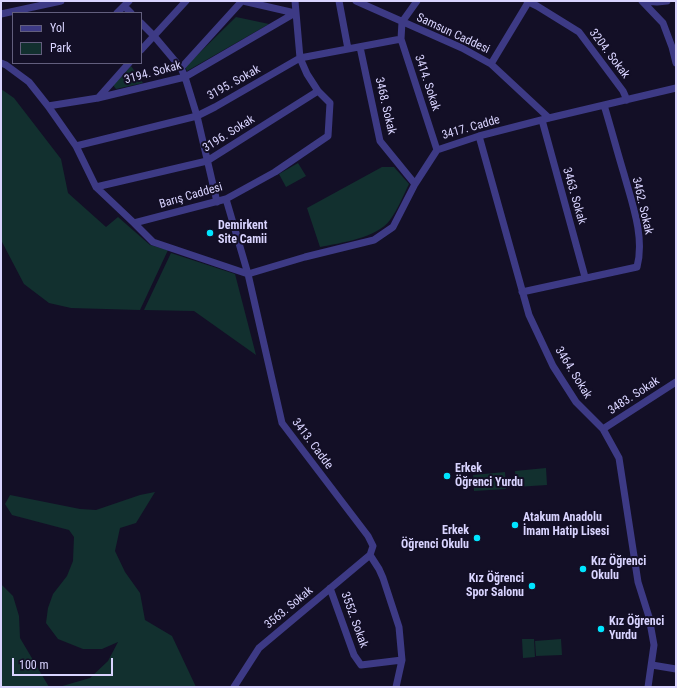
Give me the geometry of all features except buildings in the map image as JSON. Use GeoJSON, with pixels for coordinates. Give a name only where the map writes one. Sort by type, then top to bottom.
{"type":"FeatureCollection","features":[{"type":"Feature","properties":{"kind":"street"},"geometry":{"type":"LineString","coordinates":[[1,14],[62,1]]}},
{"type":"Feature","properties":{"kind":"street"},"geometry":{"type":"LineString","coordinates":[[142,49],[186,1]]}},
{"type":"Feature","properties":{"kind":"street"},"geometry":{"type":"LineString","coordinates":[[181,68],[242,1],[296,13]]}},
{"type":"Feature","properties":{"kind":"street","name":"Barış Caddesi"},"geometry":{"type":"LineString","coordinates":[[134,223],[226,199],[275,172],[328,136],[330,103],[318,91],[307,74],[300,58],[295,1]]}},
{"type":"Feature","properties":{"kind":"street"},"geometry":{"type":"LineString","coordinates":[[339,1],[348,49]]}},
{"type":"Feature","properties":{"kind":"street","name":"Samsun Caddesi"},"geometry":{"type":"LineString","coordinates":[[356,1],[462,48],[491,64],[549,118]]}},
{"type":"Feature","properties":{"kind":"street"},"geometry":{"type":"LineString","coordinates":[[402,22],[417,1]]}},
{"type":"Feature","properties":{"kind":"street"},"geometry":{"type":"LineString","coordinates":[[491,64],[528,1]]}},
{"type":"Feature","properties":{"kind":"street","name":"3204. Sokak"},"geometry":{"type":"LineString","coordinates":[[528,1],[579,32],[623,91],[626,100]]}},
{"type":"Feature","properties":{"kind":"street"},"geometry":{"type":"LineString","coordinates":[[643,1],[667,1]]}},
{"type":"Feature","properties":{"kind":"street"},"geometry":{"type":"LineString","coordinates":[[643,1],[663,23],[672,47],[676,64]]}},
{"type":"Feature","properties":{"kind":"street"},"geometry":{"type":"LineString","coordinates":[[118,12],[126,4]]}},
{"type":"Feature","properties":{"kind":"street","name":"3194. Sokak"},"geometry":{"type":"LineString","coordinates":[[48,106],[98,98],[186,77],[296,13]]}},
{"type":"Feature","properties":{"kind":"street","name":"3414. Sokak"},"geometry":{"type":"LineString","coordinates":[[402,22],[401,39],[437,150]]}},
{"type":"Feature","properties":{"kind":"street"},"geometry":{"type":"LineString","coordinates":[[142,24],[181,68],[186,77],[198,116],[217,202]]}},
{"type":"Feature","properties":{"kind":"street","name":"3195. Sokak"},"geometry":{"type":"LineString","coordinates":[[76,146],[198,116],[300,58],[401,39]]}},
{"type":"Feature","properties":{"kind":"street","name":"3468. Sokak"},"geometry":{"type":"LineString","coordinates":[[360,47],[380,141],[415,184]]}},
{"type":"Feature","properties":{"kind":"street"},"geometry":{"type":"LineString","coordinates":[[4,64],[29,82],[48,106],[76,146],[96,187],[153,242],[248,274]]}},
{"type":"Feature","properties":{"kind":"street"},"geometry":{"type":"LineString","coordinates":[[98,98],[128,64]]}},
{"type":"Feature","properties":{"kind":"street","name":"3417. Cadde"},"geometry":{"type":"LineString","coordinates":[[248,274],[305,257],[374,240],[393,227],[415,184],[437,150],[479,136],[676,88]]}},
{"type":"Feature","properties":{"kind":"street","name":"3196. Sokak"},"geometry":{"type":"LineString","coordinates":[[96,187],[207,161],[318,91]]}},
{"type":"Feature","properties":{"kind":"street","name":"3462. Sokak"},"geometry":{"type":"LineString","coordinates":[[522,292],[637,267],[640,258],[634,211],[604,105]]}},
{"type":"Feature","properties":{"kind":"street","name":"3463. Sokak"},"geometry":{"type":"LineString","coordinates":[[542,120],[586,278]]}},
{"type":"Feature","properties":{"kind":"street","name":"3464. Sokak"},"geometry":{"type":"LineString","coordinates":[[479,136],[529,315],[553,366],[576,402],[603,429],[619,458],[638,582],[649,617],[654,645],[648,687]]}},
{"type":"Feature","properties":{"kind":"street","name":"3413. Cadde"},"geometry":{"type":"LineString","coordinates":[[226,199],[248,274],[282,423],[368,536],[373,546],[370,555],[379,569],[399,627],[402,660],[396,687]]}},
{"type":"Feature","properties":{"kind":"street","name":"3483. Sokak"},"geometry":{"type":"LineString","coordinates":[[603,429],[676,382]]}},
{"type":"Feature","properties":{"kind":"street","name":"3563. Sokak"},"geometry":{"type":"LineString","coordinates":[[234,687],[259,648],[370,555]]}},
{"type":"Feature","properties":{"kind":"street","name":"3552. Sokak"},"geometry":{"type":"LineString","coordinates":[[330,588],[354,655],[361,664],[402,660]]}},
{"type":"Feature","properties":{"kind":"street"},"geometry":{"type":"LineString","coordinates":[[652,665],[676,669]]}},
{"type":"Feature","properties":{"kind":"green space"},"geometry":{"type":"Polygon","coordinates":[[[236,17],[269,24],[187,71],[185,67],[236,17]]]}},
{"type":"Feature","properties":{"kind":"green space"},"geometry":{"type":"Polygon","coordinates":[[[131,66],[143,83],[116,89],[113,85],[131,66]]]}},
{"type":"Feature","properties":{"kind":"green space"},"geometry":{"type":"Polygon","coordinates":[[[1,89],[14,98],[61,159],[68,193],[106,227],[118,217],[150,245],[168,250],[140,310],[71,308],[49,303],[24,284],[1,240],[1,89]]]}},
{"type":"Feature","properties":{"kind":"green space"},"geometry":{"type":"Polygon","coordinates":[[[298,163],[306,176],[286,187],[279,174],[298,163]]]}},
{"type":"Feature","properties":{"kind":"green space"},"geometry":{"type":"Polygon","coordinates":[[[382,167],[394,167],[409,184],[390,220],[376,231],[358,239],[320,247],[307,208],[382,167]]]}},
{"type":"Feature","properties":{"kind":"green space"},"geometry":{"type":"Polygon","coordinates":[[[171,253],[235,274],[256,355],[194,311],[144,310],[171,253]]]}},
{"type":"Feature","properties":{"kind":"green space"},"geometry":{"type":"Polygon","coordinates":[[[546,468],[547,485],[516,487],[515,471],[546,468]]]}},
{"type":"Feature","properties":{"kind":"green space"},"geometry":{"type":"Polygon","coordinates":[[[505,472],[506,489],[474,491],[473,475],[505,472]]]}},
{"type":"Feature","properties":{"kind":"green space"},"geometry":{"type":"Polygon","coordinates":[[[155,492],[136,523],[120,528],[115,551],[125,572],[140,593],[145,620],[172,636],[196,687],[59,687],[90,678],[108,661],[118,642],[102,649],[83,649],[58,639],[46,623],[48,608],[53,594],[67,576],[73,561],[74,537],[69,530],[12,515],[5,504],[10,495],[80,509],[96,510],[140,495],[155,492]]]}},
{"type":"Feature","properties":{"kind":"green space"},"geometry":{"type":"Polygon","coordinates":[[[1,584],[13,596],[19,616],[20,638],[49,687],[1,687],[1,584]]]}},
{"type":"Feature","properties":{"kind":"green space"},"geometry":{"type":"Polygon","coordinates":[[[522,639],[534,639],[535,657],[523,658],[522,639]]]}},
{"type":"Feature","properties":{"kind":"green space"},"geometry":{"type":"Polygon","coordinates":[[[561,639],[562,655],[536,656],[535,641],[561,639]]]}},
{"type":"Feature","properties":{"kind":"place","name":"Demirkent Site Camii"},"geometry":{"type":"Point","coordinates":[210,233]}},
{"type":"Feature","properties":{"kind":"place","name":"Erkek Öğrenci Yurdu"},"geometry":{"type":"Point","coordinates":[447,476]}},
{"type":"Feature","properties":{"kind":"place","name":"Atakum Anadolu İmam Hatip Lisesi"},"geometry":{"type":"Point","coordinates":[515,525]}},
{"type":"Feature","properties":{"kind":"place","name":"Erkek Öğrenci Okulu"},"geometry":{"type":"Point","coordinates":[477,538]}},
{"type":"Feature","properties":{"kind":"place","name":"Kız Öğrenci Okulu"},"geometry":{"type":"Point","coordinates":[583,569]}},
{"type":"Feature","properties":{"kind":"place","name":"Kız Öğrenci Spor Salonu"},"geometry":{"type":"Point","coordinates":[532,586]}},
{"type":"Feature","properties":{"kind":"place","name":"Kız Öğrenci Yurdu"},"geometry":{"type":"Point","coordinates":[601,629]}}]}
